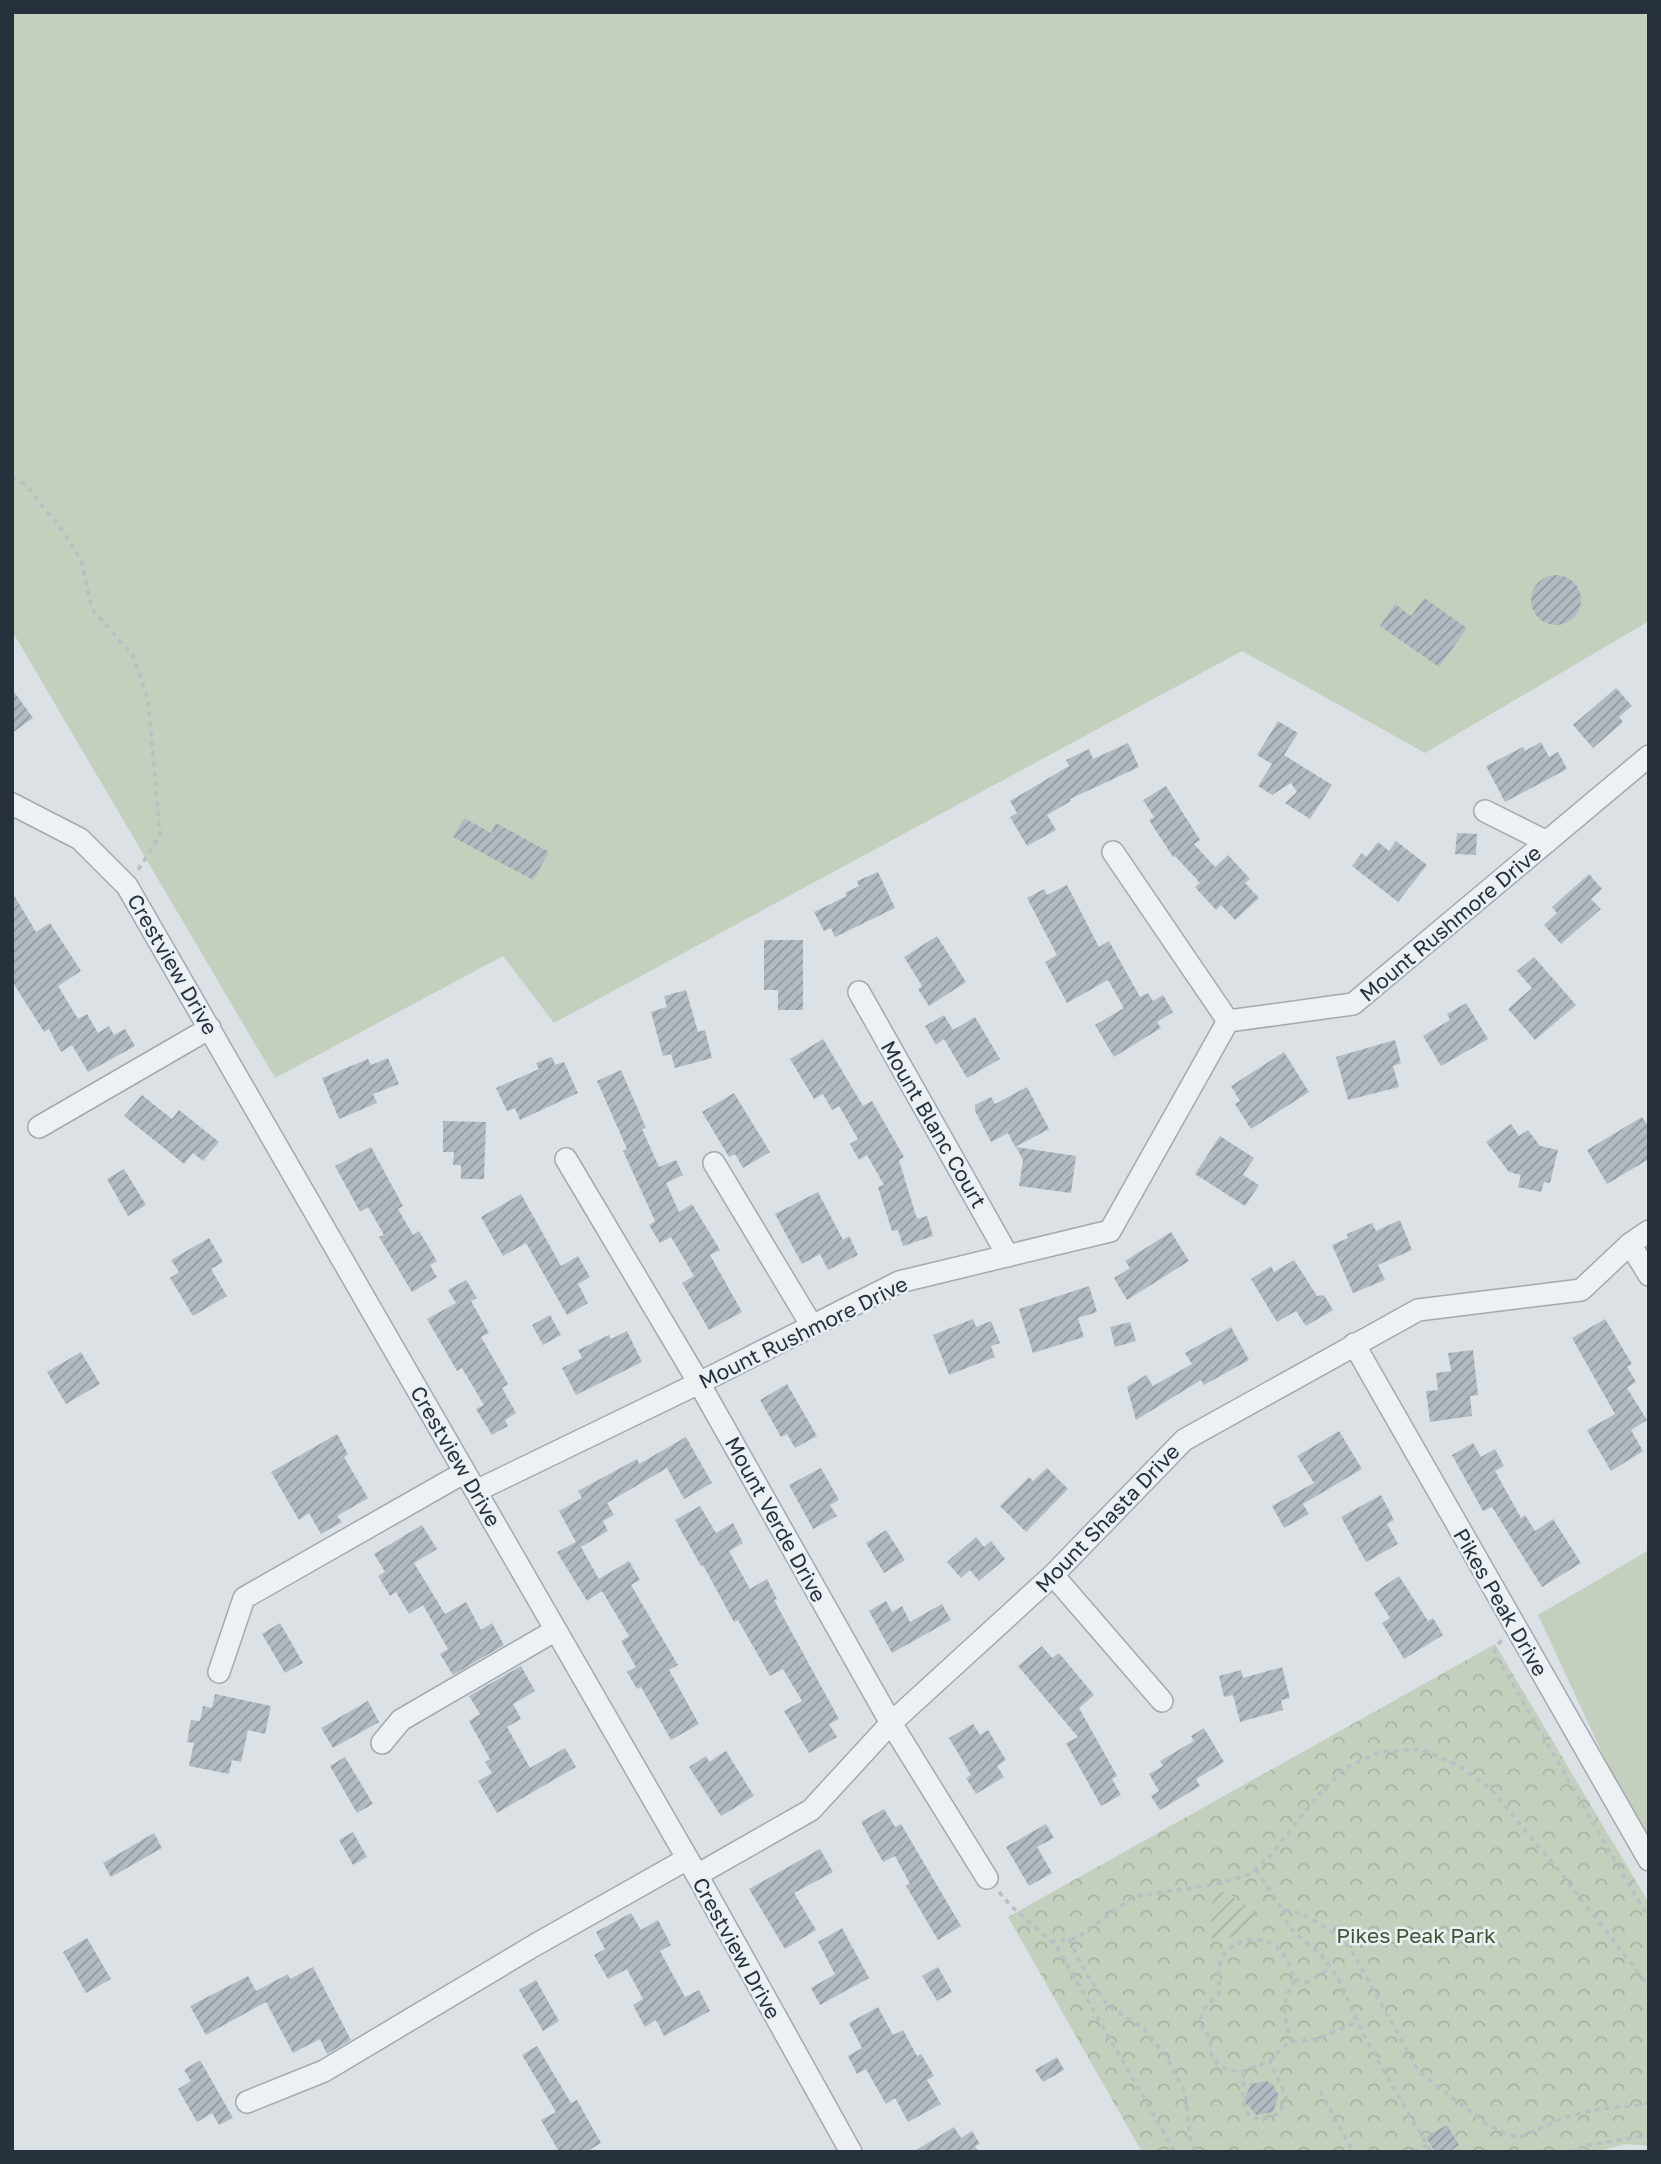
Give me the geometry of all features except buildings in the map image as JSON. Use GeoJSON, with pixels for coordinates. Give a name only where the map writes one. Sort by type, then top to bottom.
{"type":"FeatureCollection","features":[{"type":"Feature","properties":{"kind":"street","name":"Mount Rushmore Drive"},"geometry":{"type":"LineString","coordinates":[[475,1491],[699,1383],[899,1282],[1110,1231],[1228,1021],[1353,1004],[1649,756]]}},
{"type":"Feature","properties":{"kind":"street","name":"Crestview Drive"},"geometry":{"type":"LineString","coordinates":[[12,804],[80,839],[127,886],[692,1867],[851,2152]]}},
{"type":"Feature","properties":{"kind":"street"},"geometry":{"type":"LineString","coordinates":[[1485,811],[1547,842]]}},
{"type":"Feature","properties":{"kind":"street"},"geometry":{"type":"LineString","coordinates":[[1113,852],[1228,1021]]}},
{"type":"Feature","properties":{"kind":"street","name":"Mount Blanc Court"},"geometry":{"type":"LineString","coordinates":[[859,992],[1009,1256]]}},
{"type":"Feature","properties":{"kind":"street"},"geometry":{"type":"LineString","coordinates":[[38,1127],[211,1028]]}},
{"type":"Feature","properties":{"kind":"street","name":"Mount Verde Drive"},"geometry":{"type":"LineString","coordinates":[[566,1159],[699,1383],[891,1723],[987,1878]]}},
{"type":"Feature","properties":{"kind":"street"},"geometry":{"type":"LineString","coordinates":[[714,1163],[812,1326]]}},
{"type":"Feature","properties":{"kind":"street","name":"Mount Shasta Drive"},"geometry":{"type":"LineString","coordinates":[[247,2102],[324,2071],[524,1951],[811,1810],[891,1723],[1053,1575],[1184,1440],[1418,1311],[1581,1290],[1630,1244],[1649,1231]]}},
{"type":"Feature","properties":{"kind":"street"},"geometry":{"type":"LineString","coordinates":[[1630,1244],[1649,1275]]}},
{"type":"Feature","properties":{"kind":"street","name":"Pikes Peak Drive"},"geometry":{"type":"LineString","coordinates":[[1354,1344],[1649,1860]]}},
{"type":"Feature","properties":{"kind":"street"},"geometry":{"type":"LineString","coordinates":[[219,1672],[244,1598],[465,1472]]}},
{"type":"Feature","properties":{"kind":"street"},"geometry":{"type":"LineString","coordinates":[[1053,1575],[1162,1701]]}},
{"type":"Feature","properties":{"kind":"street"},"geometry":{"type":"LineString","coordinates":[[382,1743],[401,1720],[556,1630]]}},
{"type":"Feature","properties":{"kind":"path"},"geometry":{"type":"LineString","coordinates":[[12,478],[25,484],[62,530],[81,560],[92,609],[133,656],[148,699],[160,835],[127,886]]}},
{"type":"Feature","properties":{"kind":"path"},"geometry":{"type":"LineString","coordinates":[[1512,1621],[1493,1652],[1649,1919]]}},
{"type":"Feature","properties":{"kind":"path"},"geometry":{"type":"LineString","coordinates":[[1051,1942],[1077,1938],[1133,1897],[1221,1883],[1256,1870],[1286,1838],[1318,1795],[1346,1768],[1379,1752],[1421,1749],[1459,1766],[1490,1788],[1559,1871],[1649,1989]]}},
{"type":"Feature","properties":{"kind":"path"},"geometry":{"type":"LineString","coordinates":[[1256,1870],[1283,1910],[1285,1922],[1290,1929],[1326,1960],[1343,1986],[1357,2022],[1431,2152]]}},
{"type":"Feature","properties":{"kind":"path"},"geometry":{"type":"LineString","coordinates":[[987,1878],[1011,1906],[1057,1947],[1175,2152]]}},
{"type":"Feature","properties":{"kind":"path"},"geometry":{"type":"LineString","coordinates":[[1283,1910],[1296,1910],[1350,1948],[1419,2072],[1489,2125],[1508,2135],[1520,2137],[1566,2118],[1600,2109],[1643,2105],[1649,2107]]}},
{"type":"Feature","properties":{"kind":"path"},"geometry":{"type":"LineString","coordinates":[[1069,1939],[1084,1970],[1108,2006],[1143,2028],[1167,2058],[1185,2093],[1191,2142],[1195,2152]]}},
{"type":"Feature","properties":{"kind":"path"},"geometry":{"type":"LineString","coordinates":[[1295,1980],[1280,1949],[1269,1942],[1247,1940],[1226,1951],[1220,1963],[1219,1993],[1204,2009],[1201,2018],[1202,2027],[1210,2038],[1210,2054],[1218,2064],[1225,2069],[1242,2072],[1270,2061],[1287,2043],[1319,2038],[1357,2022]]}},
{"type":"Feature","properties":{"kind":"path"},"geometry":{"type":"LineString","coordinates":[[1295,1980],[1307,1982],[1331,1968]]}},
{"type":"Feature","properties":{"kind":"path"},"geometry":{"type":"LineString","coordinates":[[1293,2042],[1283,2009],[1288,1990],[1295,1980]]}},
{"type":"Feature","properties":{"kind":"path"},"geometry":{"type":"LineString","coordinates":[[1242,2072],[1245,2077],[1241,2095],[1249,2115],[1259,2119],[1270,2118],[1279,2112],[1286,2097],[1270,2061]]}},
{"type":"Feature","properties":{"kind":"path"},"geometry":{"type":"LineString","coordinates":[[1320,2091],[1353,2152]]}},
{"type":"Feature","properties":{"kind":"path"},"geometry":{"type":"LineString","coordinates":[[1643,2105],[1649,2101]]}},
{"type":"Feature","properties":{"kind":"path"},"geometry":{"type":"LineString","coordinates":[[1568,2152],[1588,2145],[1649,2135]]}},
{"type":"Feature","properties":{"kind":"path"},"geometry":{"type":"LineString","coordinates":[[1414,2152],[1427,2145]]}},
{"type":"Feature","properties":{"kind":"green space"},"geometry":{"type":"Polygon","coordinates":[[[12,12],[1649,12],[1649,621],[1425,753],[1242,651],[554,1023],[503,956],[275,1078],[12,631],[12,12]]]}},
{"type":"Feature","properties":{"kind":"green space"},"geometry":{"type":"Polygon","coordinates":[[[1649,1550],[1649,1854],[1538,1615],[1649,1550]]]}},
{"type":"Feature","properties":{"kind":"green space","name":"Pikes Peak Park"},"geometry":{"type":"Polygon","coordinates":[[[1495,1644],[1649,1903],[1649,2146],[1625,2144],[1596,2152],[1142,2152],[1008,1917],[1495,1644]]]}},
{"type":"Feature","properties":{"kind":"green space"},"geometry":{"type":"Polygon","coordinates":[[[1230,1893],[1239,1903],[1251,1907],[1255,1916],[1254,1923],[1244,1932],[1212,1941],[1210,1907],[1217,1894],[1230,1893]]]}}]}
